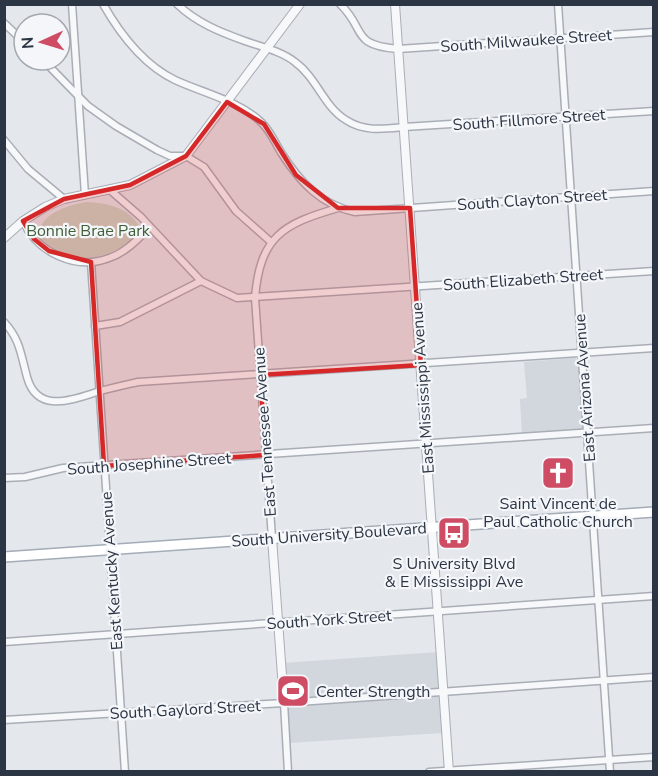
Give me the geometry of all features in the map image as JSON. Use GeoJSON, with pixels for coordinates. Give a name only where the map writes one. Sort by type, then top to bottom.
{"type":"FeatureCollection","features":[{"type":"Feature","properties":{"kind":"main road","name":"South University Boulevard"},"geometry":{"type":"LineString","coordinates":[[4,557],[654,512]]}},
{"type":"Feature","properties":{"kind":"street"},"geometry":{"type":"LineString","coordinates":[[72,4],[85,195]]}},
{"type":"Feature","properties":{"kind":"street"},"geometry":{"type":"LineString","coordinates":[[103,4],[113,22],[137,52],[173,79],[227,102],[264,124],[296,175],[313,192],[338,208]]}},
{"type":"Feature","properties":{"kind":"street","name":"South Fillmore Street"},"geometry":{"type":"LineString","coordinates":[[177,4],[202,24],[268,48],[293,61],[308,73],[334,111],[347,121],[363,128],[380,130],[654,111]]}},
{"type":"Feature","properties":{"kind":"street"},"geometry":{"type":"LineString","coordinates":[[6,234],[45,207],[64,199],[130,185],[186,156],[300,4]]}},
{"type":"Feature","properties":{"kind":"street","name":"South Milwaukee Street"},"geometry":{"type":"LineString","coordinates":[[340,4],[349,13],[360,35],[370,44],[382,48],[398,49],[654,32]]}},
{"type":"Feature","properties":{"kind":"street","name":"East Mississippi Avenue"},"geometry":{"type":"LineString","coordinates":[[395,4],[449,771]]}},
{"type":"Feature","properties":{"kind":"street","name":"East Arizona Avenue"},"geometry":{"type":"LineString","coordinates":[[558,4],[610,771]]}},
{"type":"Feature","properties":{"kind":"street"},"geometry":{"type":"LineString","coordinates":[[55,72],[88,106],[146,144],[170,156],[186,156],[204,167],[236,212],[271,242]]}},
{"type":"Feature","properties":{"kind":"street"},"geometry":{"type":"LineString","coordinates":[[4,140],[28,169],[64,199]]}},
{"type":"Feature","properties":{"kind":"street","name":"South Elizabeth Street"},"geometry":{"type":"LineString","coordinates":[[110,190],[130,206],[201,281],[237,298],[654,271]]}},
{"type":"Feature","properties":{"kind":"street","name":"South Clayton Street"},"geometry":{"type":"LineString","coordinates":[[338,208],[355,212],[654,190]]}},
{"type":"Feature","properties":{"kind":"street","name":"East Tennessee Avenue"},"geometry":{"type":"LineString","coordinates":[[288,771],[255,298],[260,266],[265,250],[271,242],[290,226],[308,217],[338,208]]}},
{"type":"Feature","properties":{"kind":"street"},"geometry":{"type":"LineString","coordinates":[[23,221],[40,246],[65,258],[91,262],[115,256],[150,227]]}},
{"type":"Feature","properties":{"kind":"street","name":"East Kentucky Avenue"},"geometry":{"type":"LineString","coordinates":[[91,262],[125,771]]}},
{"type":"Feature","properties":{"kind":"street"},"geometry":{"type":"LineString","coordinates":[[94,326],[120,322],[201,281]]}},
{"type":"Feature","properties":{"kind":"street"},"geometry":{"type":"LineString","coordinates":[[4,322],[16,335],[28,383],[39,396],[56,403],[138,382],[654,348]]}},
{"type":"Feature","properties":{"kind":"street","name":"South Josephine Street"},"geometry":{"type":"LineString","coordinates":[[4,478],[25,477],[54,470],[104,466],[654,428]]}},
{"type":"Feature","properties":{"kind":"street","name":"South York Street"},"geometry":{"type":"LineString","coordinates":[[4,642],[654,596]]}},
{"type":"Feature","properties":{"kind":"street","name":"South Gaylord Street"},"geometry":{"type":"LineString","coordinates":[[4,720],[654,677]]}},
{"type":"Feature","properties":{"kind":"street"},"geometry":{"type":"LineString","coordinates":[[429,771],[654,757]]}},
{"type":"Feature","properties":{"kind":"highlighted area"},"geometry":{"type":"Polygon","coordinates":[[[227,102],[264,124],[296,175],[338,208],[410,208],[421,365],[260,375],[266,455],[104,466],[91,262],[49,251],[34,239],[23,221],[64,199],[130,185],[186,156],[227,102]]]}},
{"type":"Feature","properties":{"kind":"shaded area"},"geometry":{"type":"Polygon","coordinates":[[[575,358],[579,362],[583,428],[522,434],[520,399],[527,398],[524,362],[575,358]]]}},
{"type":"Feature","properties":{"kind":"shaded area"},"geometry":{"type":"Polygon","coordinates":[[[438,652],[442,733],[289,743],[283,663],[438,652]]]}},
{"type":"Feature","properties":{"kind":"green space","name":"Bonnie Brae Park"},"geometry":{"type":"Polygon","coordinates":[[[87,202],[109,205],[128,214],[138,224],[135,235],[120,248],[107,254],[84,258],[53,251],[40,239],[39,231],[52,214],[60,209],[87,202]]]}},
{"type":"Feature","properties":{"kind":"place","name":"Saint Vincent de Paul Catholic Church"},"geometry":{"type":"Point","coordinates":[558,473]}},
{"type":"Feature","properties":{"kind":"place","name":"S University Blvd & E Mississippi Ave"},"geometry":{"type":"Point","coordinates":[454,533]}},
{"type":"Feature","properties":{"kind":"place","name":"Center Strength"},"geometry":{"type":"Point","coordinates":[293,691]}}]}
